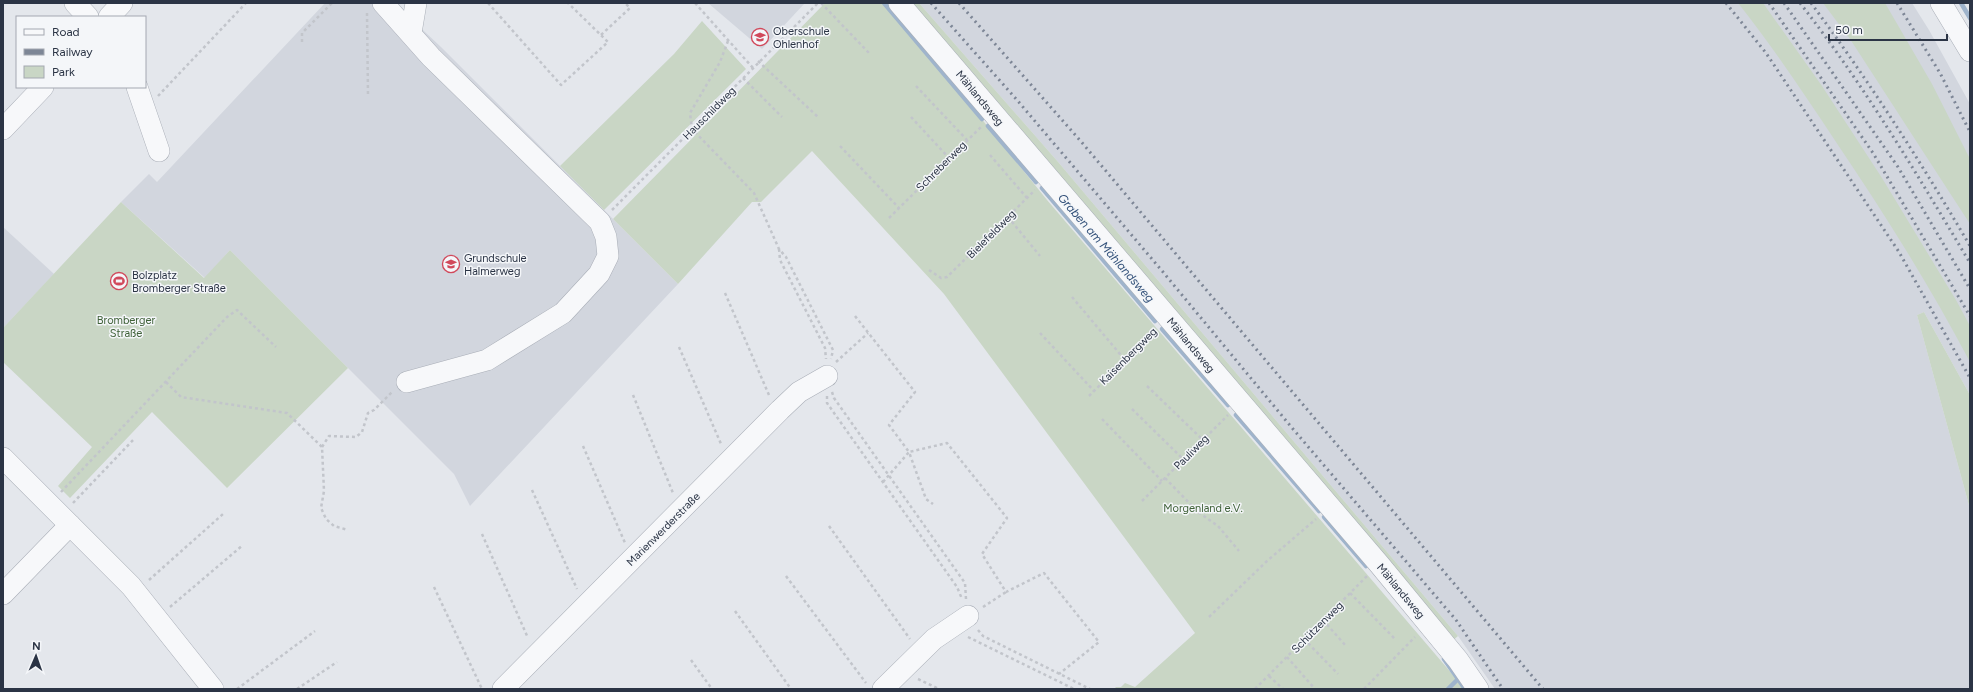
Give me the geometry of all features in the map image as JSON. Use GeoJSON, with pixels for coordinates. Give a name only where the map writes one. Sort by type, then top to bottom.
{"type":"FeatureCollection","features":[{"type":"Feature","properties":{"kind":"street"},"geometry":{"type":"LineString","coordinates":[[75,3],[87,16]]}},
{"type":"Feature","properties":{"kind":"street"},"geometry":{"type":"LineString","coordinates":[[110,16],[122,3]]}},
{"type":"Feature","properties":{"kind":"street"},"geometry":{"type":"LineString","coordinates":[[411,33],[416,3]]}},
{"type":"Feature","properties":{"kind":"street","name":"Mählandsweg"},"geometry":{"type":"LineString","coordinates":[[899,3],[1379,564],[1458,660],[1478,689]]}},
{"type":"Feature","properties":{"kind":"street"},"geometry":{"type":"LineString","coordinates":[[1941,3],[1970,51]]}},
{"type":"Feature","properties":{"kind":"street"},"geometry":{"type":"LineString","coordinates":[[375,7],[411,33],[431,57],[600,222],[606,237],[608,256],[599,274],[563,313],[487,360],[407,382]]}},
{"type":"Feature","properties":{"kind":"street"},"geometry":{"type":"LineString","coordinates":[[3,129],[42,88]]}},
{"type":"Feature","properties":{"kind":"street"},"geometry":{"type":"LineString","coordinates":[[137,88],[159,150]]}},
{"type":"Feature","properties":{"kind":"street","name":"Marienwerderstraße"},"geometry":{"type":"LineString","coordinates":[[503,689],[780,410],[799,392],[826,376]]}},
{"type":"Feature","properties":{"kind":"street"},"geometry":{"type":"LineString","coordinates":[[3,458],[136,592],[213,689]]}},
{"type":"Feature","properties":{"kind":"street"},"geometry":{"type":"LineString","coordinates":[[3,594],[60,515]]}},
{"type":"Feature","properties":{"kind":"street"},"geometry":{"type":"LineString","coordinates":[[883,689],[934,639],[967,617]]}},
{"type":"Feature","properties":{"kind":"path"},"geometry":{"type":"LineString","coordinates":[[145,110],[246,3]]}},
{"type":"Feature","properties":{"kind":"path"},"geometry":{"type":"LineString","coordinates":[[302,42],[302,33],[332,3]]}},
{"type":"Feature","properties":{"kind":"path"},"geometry":{"type":"LineString","coordinates":[[488,3],[561,85],[608,42],[568,3]]}},
{"type":"Feature","properties":{"kind":"path"},"geometry":{"type":"LineString","coordinates":[[601,35],[630,8],[625,3]]}},
{"type":"Feature","properties":{"kind":"path"},"geometry":{"type":"LineString","coordinates":[[695,3],[753,68]]}},
{"type":"Feature","properties":{"kind":"path","name":"Hauschildweg"},"geometry":{"type":"LineString","coordinates":[[600,222],[753,68],[758,61],[818,3]]}},
{"type":"Feature","properties":{"kind":"path"},"geometry":{"type":"LineString","coordinates":[[821,3],[870,54]]}},
{"type":"Feature","properties":{"kind":"path"},"geometry":{"type":"LineString","coordinates":[[368,96],[375,7]]}},
{"type":"Feature","properties":{"kind":"path"},"geometry":{"type":"LineString","coordinates":[[728,41],[720,62],[690,113],[692,129],[754,193],[780,249],[786,257],[833,350],[826,376],[834,398],[965,583],[967,617],[983,636],[1090,689]]}},
{"type":"Feature","properties":{"kind":"path"},"geometry":{"type":"LineString","coordinates":[[758,61],[818,117]]}},
{"type":"Feature","properties":{"kind":"path"},"geometry":{"type":"LineString","coordinates":[[743,78],[782,117]]}},
{"type":"Feature","properties":{"kind":"path"},"geometry":{"type":"LineString","coordinates":[[916,86],[967,140]]}},
{"type":"Feature","properties":{"kind":"path","name":"Schreberweg"},"geometry":{"type":"LineString","coordinates":[[889,218],[994,114]]}},
{"type":"Feature","properties":{"kind":"path"},"geometry":{"type":"LineString","coordinates":[[911,117],[949,158]]}},
{"type":"Feature","properties":{"kind":"path"},"geometry":{"type":"LineString","coordinates":[[840,146],[899,208]]}},
{"type":"Feature","properties":{"kind":"path"},"geometry":{"type":"LineString","coordinates":[[990,155],[1027,198]]}},
{"type":"Feature","properties":{"kind":"path","name":"Bielefeldweg"},"geometry":{"type":"LineString","coordinates":[[929,270],[941,278],[948,277],[1048,177]]}},
{"type":"Feature","properties":{"kind":"path"},"geometry":{"type":"LineString","coordinates":[[1008,217],[1040,256]]}},
{"type":"Feature","properties":{"kind":"path"},"geometry":{"type":"LineString","coordinates":[[780,249],[780,260],[825,348],[828,403],[957,587],[973,640],[1074,689]]}},
{"type":"Feature","properties":{"kind":"path"},"geometry":{"type":"LineString","coordinates":[[725,292],[770,397],[780,410]]}},
{"type":"Feature","properties":{"kind":"path"},"geometry":{"type":"LineString","coordinates":[[1072,297],[1125,360]]}},
{"type":"Feature","properties":{"kind":"path"},"geometry":{"type":"LineString","coordinates":[[60,515],[166,382],[227,317],[237,310],[276,346]]}},
{"type":"Feature","properties":{"kind":"path"},"geometry":{"type":"LineString","coordinates":[[855,316],[915,392],[889,425],[909,452],[926,499],[933,504]]}},
{"type":"Feature","properties":{"kind":"path","name":"Kaisenbergweg"},"geometry":{"type":"LineString","coordinates":[[1089,396],[1167,317]]}},
{"type":"Feature","properties":{"kind":"path"},"geometry":{"type":"LineString","coordinates":[[826,376],[839,358],[868,333]]}},
{"type":"Feature","properties":{"kind":"path"},"geometry":{"type":"LineString","coordinates":[[1040,333],[1094,391]]}},
{"type":"Feature","properties":{"kind":"path"},"geometry":{"type":"LineString","coordinates":[[679,347],[722,446],[732,458]]}},
{"type":"Feature","properties":{"kind":"path"},"geometry":{"type":"LineString","coordinates":[[166,382],[181,397],[287,413],[322,447]]}},
{"type":"Feature","properties":{"kind":"path"},"geometry":{"type":"LineString","coordinates":[[348,530],[334,526],[326,519],[322,508],[324,491],[322,447],[329,436],[356,437],[362,432],[368,412],[374,410],[399,385],[407,382]]}},
{"type":"Feature","properties":{"kind":"path"},"geometry":{"type":"LineString","coordinates":[[1147,386],[1203,440]]}},
{"type":"Feature","properties":{"kind":"path"},"geometry":{"type":"LineString","coordinates":[[633,395],[672,493],[684,508]]}},
{"type":"Feature","properties":{"kind":"path","name":"Pauliweg"},"geometry":{"type":"LineString","coordinates":[[1142,501],[1240,403]]}},
{"type":"Feature","properties":{"kind":"path"},"geometry":{"type":"LineString","coordinates":[[1132,409],[1183,459]]}},
{"type":"Feature","properties":{"kind":"path"},"geometry":{"type":"LineString","coordinates":[[1102,418],[1162,481]]}},
{"type":"Feature","properties":{"kind":"path"},"geometry":{"type":"LineString","coordinates":[[60,515],[135,438]]}},
{"type":"Feature","properties":{"kind":"path"},"geometry":{"type":"LineString","coordinates":[[883,482],[909,452],[947,443],[1007,518],[982,554],[1006,592]]}},
{"type":"Feature","properties":{"kind":"path"},"geometry":{"type":"LineString","coordinates":[[583,446],[623,541],[634,558]]}},
{"type":"Feature","properties":{"kind":"path"},"geometry":{"type":"LineString","coordinates":[[1165,478],[1198,512],[1218,526],[1239,550]]}},
{"type":"Feature","properties":{"kind":"path"},"geometry":{"type":"LineString","coordinates":[[532,490],[577,589],[588,605]]}},
{"type":"Feature","properties":{"kind":"path"},"geometry":{"type":"LineString","coordinates":[[1209,617],[1267,561],[1330,507]]}},
{"type":"Feature","properties":{"kind":"path"},"geometry":{"type":"LineString","coordinates":[[136,592],[223,514]]}},
{"type":"Feature","properties":{"kind":"path"},"geometry":{"type":"LineString","coordinates":[[828,526],[909,638],[921,652]]}},
{"type":"Feature","properties":{"kind":"path"},"geometry":{"type":"LineString","coordinates":[[482,534],[527,636],[538,654]]}},
{"type":"Feature","properties":{"kind":"path"},"geometry":{"type":"LineString","coordinates":[[157,618],[242,545]]}},
{"type":"Feature","properties":{"kind":"path","name":"Schützenweg"},"geometry":{"type":"LineString","coordinates":[[1256,689],[1379,564]]}},
{"type":"Feature","properties":{"kind":"path"},"geometry":{"type":"LineString","coordinates":[[967,617],[1006,592],[1044,573],[1099,642],[1059,674]]}},
{"type":"Feature","properties":{"kind":"path"},"geometry":{"type":"LineString","coordinates":[[786,576],[870,689]]}},
{"type":"Feature","properties":{"kind":"path"},"geometry":{"type":"LineString","coordinates":[[434,587],[482,689]]}},
{"type":"Feature","properties":{"kind":"path"},"geometry":{"type":"LineString","coordinates":[[1350,593],[1396,640]]}},
{"type":"Feature","properties":{"kind":"path"},"geometry":{"type":"LineString","coordinates":[[735,612],[791,689]]}},
{"type":"Feature","properties":{"kind":"path"},"geometry":{"type":"LineString","coordinates":[[1323,620],[1346,646]]}},
{"type":"Feature","properties":{"kind":"path"},"geometry":{"type":"LineString","coordinates":[[1364,689],[1415,637],[1431,627]]}},
{"type":"Feature","properties":{"kind":"path"},"geometry":{"type":"LineString","coordinates":[[237,689],[315,631]]}},
{"type":"Feature","properties":{"kind":"path"},"geometry":{"type":"LineString","coordinates":[[1304,640],[1338,674]]}},
{"type":"Feature","properties":{"kind":"path"},"geometry":{"type":"LineString","coordinates":[[1287,657],[1315,689]]}},
{"type":"Feature","properties":{"kind":"path"},"geometry":{"type":"LineString","coordinates":[[691,660],[712,689]]}},
{"type":"Feature","properties":{"kind":"path"},"geometry":{"type":"LineString","coordinates":[[297,689],[337,662]]}},
{"type":"Feature","properties":{"kind":"path"},"geometry":{"type":"LineString","coordinates":[[1269,676],[1283,689]]}},
{"type":"Feature","properties":{"kind":"shaded area","name":"Grundschule Halmerweg"},"geometry":{"type":"Polygon","coordinates":[[[325,3],[394,3],[441,47],[678,284],[470,506],[454,474],[230,250],[205,278],[121,202],[149,174],[157,182],[325,3]]]}},
{"type":"Feature","properties":{"kind":"shaded area","name":"Oberschule Ohlenhof"},"geometry":{"type":"Polygon","coordinates":[[[708,3],[805,3],[762,49],[708,3]]]}},
{"type":"Feature","properties":{"kind":"shaded area"},"geometry":{"type":"Polygon","coordinates":[[[919,3],[1912,3],[1929,30],[1970,104],[1970,395],[1924,312],[1917,315],[1970,509],[1970,689],[1495,689],[1458,636],[1059,163],[919,3]]]}},
{"type":"Feature","properties":{"kind":"shaded area"},"geometry":{"type":"Polygon","coordinates":[[[3,227],[54,274],[3,328],[3,227]]]}},
{"type":"Feature","properties":{"kind":"green space","name":"Morgenland e.V."},"geometry":{"type":"Polygon","coordinates":[[[825,3],[888,3],[1047,200],[1465,689],[1114,689],[1116,687],[1121,687],[1125,683],[1135,687],[1195,633],[944,294],[812,151],[761,202],[752,202],[678,284],[613,219],[825,3]]]}},
{"type":"Feature","properties":{"kind":"green space"},"geometry":{"type":"Polygon","coordinates":[[[906,3],[919,3],[1059,163],[1458,636],[1451,642],[906,3]]]}},
{"type":"Feature","properties":{"kind":"green space"},"geometry":{"type":"Polygon","coordinates":[[[1738,3],[1763,3],[1822,86],[1882,178],[1956,300],[1970,326],[1970,362],[1923,278],[1872,196],[1813,107],[1764,37],[1738,3]]]}},
{"type":"Feature","properties":{"kind":"green space"},"geometry":{"type":"Polygon","coordinates":[[[1823,3],[1885,3],[1932,84],[1970,159],[1970,224],[1850,39],[1823,3]]]}},
{"type":"Feature","properties":{"kind":"green space"},"geometry":{"type":"Polygon","coordinates":[[[702,21],[746,69],[604,210],[560,166],[674,54],[702,21]]]}},
{"type":"Feature","properties":{"kind":"green space","name":"Bromberger Straße"},"geometry":{"type":"Polygon","coordinates":[[[121,202],[204,278],[230,250],[348,368],[227,488],[152,412],[70,498],[58,486],[92,447],[3,362],[3,328],[121,202]]]}},
{"type":"Feature","properties":{"kind":"green space"},"geometry":{"type":"Polygon","coordinates":[[[1924,312],[1970,395],[1970,509],[1917,315],[1924,312]]]}},
{"type":"Feature","properties":{"kind":"waterway","name":"Graben am Mählandsweg"},"geometry":{"type":"LineString","coordinates":[[884,3],[982,119]]}},
{"type":"Feature","properties":{"kind":"waterway"},"geometry":{"type":"LineString","coordinates":[[1961,3],[1970,18]]}},
{"type":"Feature","properties":{"kind":"waterway","name":"Graben am Mählandsweg"},"geometry":{"type":"LineString","coordinates":[[988,126],[1036,182]]}},
{"type":"Feature","properties":{"kind":"waterway","name":"Graben am Mählandsweg"},"geometry":{"type":"LineString","coordinates":[[1042,188],[1155,321]]}},
{"type":"Feature","properties":{"kind":"waterway","name":"Graben am Mählandsweg"},"geometry":{"type":"LineString","coordinates":[[1162,329],[1228,405]]}},
{"type":"Feature","properties":{"kind":"waterway","name":"Graben am Mählandsweg"},"geometry":{"type":"LineString","coordinates":[[1236,415],[1319,511]]}},
{"type":"Feature","properties":{"kind":"waterway","name":"Graben am Mählandsweg"},"geometry":{"type":"LineString","coordinates":[[1324,517],[1366,566]]}},
{"type":"Feature","properties":{"kind":"waterway","name":"Graben am Mählandsweg"},"geometry":{"type":"LineString","coordinates":[[1444,659],[1465,689]]}},
{"type":"Feature","properties":{"kind":"waterway"},"geometry":{"type":"LineString","coordinates":[[1448,689],[1458,679]]}},
{"type":"Feature","properties":{"kind":"railway"},"geometry":{"type":"LineString","coordinates":[[931,3],[1017,100],[1163,272],[1293,429],[1456,620],[1503,689]]}},
{"type":"Feature","properties":{"kind":"railway"},"geometry":{"type":"LineString","coordinates":[[959,3],[1084,145],[1543,689]]}},
{"type":"Feature","properties":{"kind":"railway"},"geometry":{"type":"LineString","coordinates":[[1726,3],[1766,53],[1899,252],[1970,378]]}},
{"type":"Feature","properties":{"kind":"railway"},"geometry":{"type":"LineString","coordinates":[[1769,3],[1873,153],[1970,316]]}},
{"type":"Feature","properties":{"kind":"railway"},"geometry":{"type":"LineString","coordinates":[[1784,3],[1898,167],[1970,289]]}},
{"type":"Feature","properties":{"kind":"railway"},"geometry":{"type":"LineString","coordinates":[[1800,3],[1824,34],[1889,130],[1970,263]]}},
{"type":"Feature","properties":{"kind":"railway"},"geometry":{"type":"LineString","coordinates":[[1811,3],[1894,122],[1970,246]]}},
{"type":"Feature","properties":{"kind":"railway"},"geometry":{"type":"LineString","coordinates":[[1897,3],[1940,73],[1970,132]]}},
{"type":"Feature","properties":{"kind":"place","name":"Oberschule Ohlenhof"},"geometry":{"type":"Point","coordinates":[760,37]}},
{"type":"Feature","properties":{"kind":"place","name":"Grundschule Halmerweg"},"geometry":{"type":"Point","coordinates":[451,264]}},
{"type":"Feature","properties":{"kind":"place","name":"Bolzplatz Bromberger Straße"},"geometry":{"type":"Point","coordinates":[119,281]}}]}
